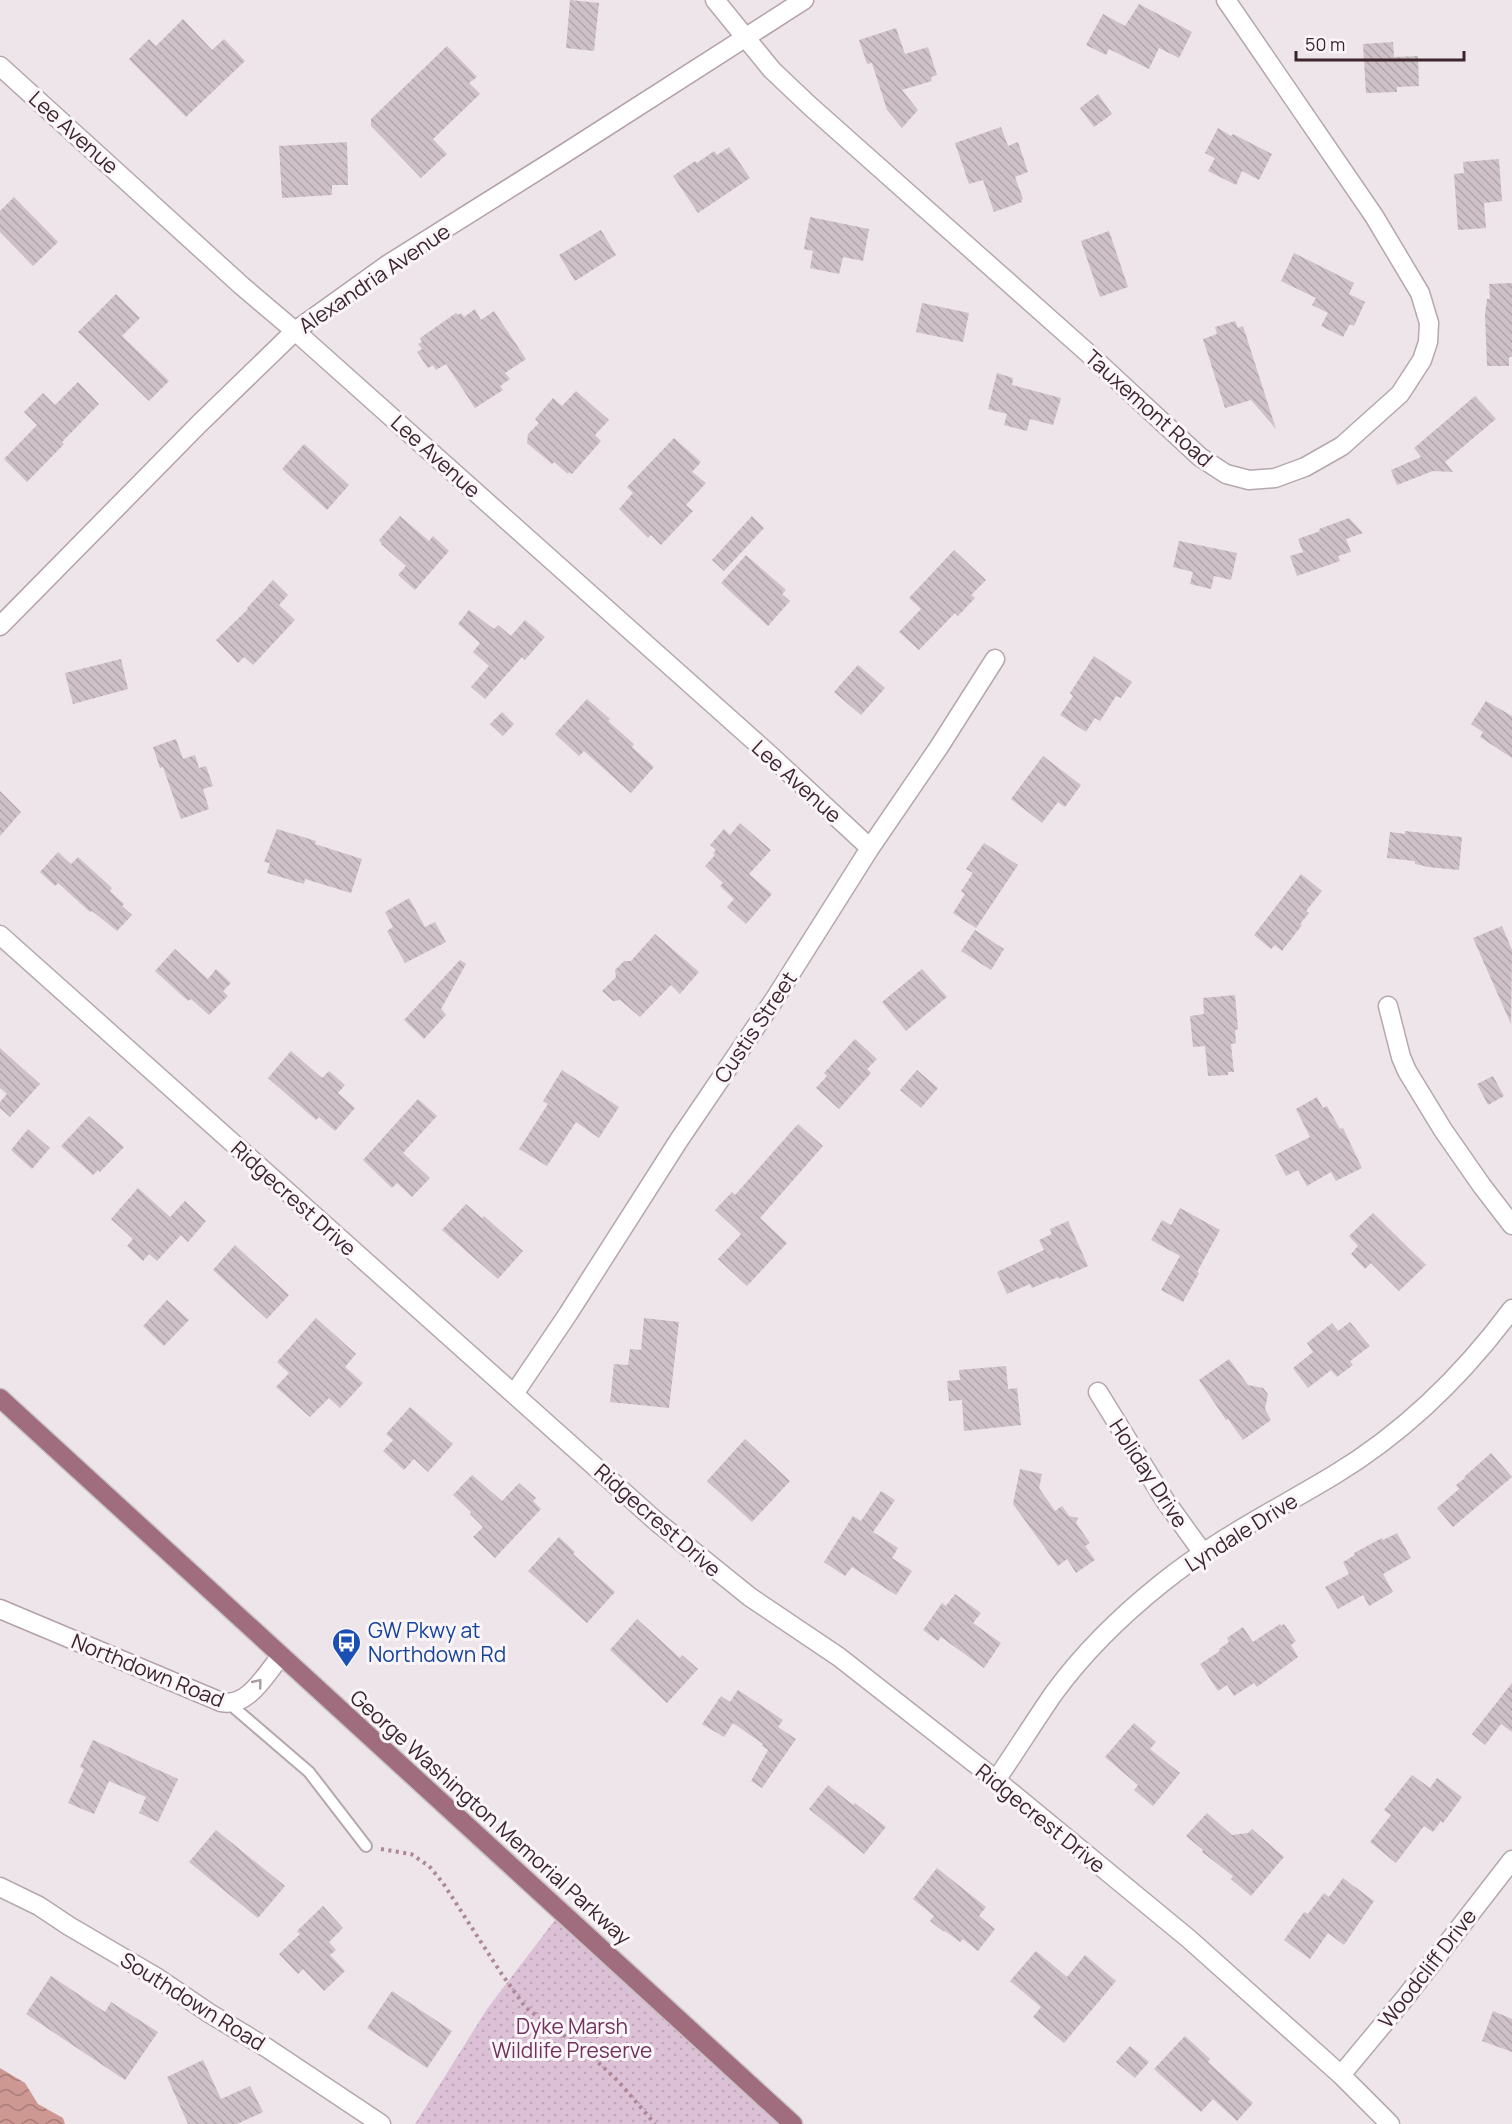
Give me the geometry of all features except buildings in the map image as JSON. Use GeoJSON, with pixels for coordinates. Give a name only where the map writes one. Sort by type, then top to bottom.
{"type":"FeatureCollection","features":[{"type":"Feature","properties":{"kind":"main road","name":"George Washington Memorial Parkway"},"geometry":{"type":"LineString","coordinates":[[0,1398],[793,2124]]}},
{"type":"Feature","properties":{"kind":"street","name":"Tauxemont Road"},"geometry":{"type":"LineString","coordinates":[[715,0],[772,70],[810,106],[1089,354],[1200,457],[1226,474],[1249,480],[1275,478],[1305,467],[1342,446],[1400,394],[1422,360],[1428,342],[1429,323],[1420,293],[1374,216],[1226,0]]}},
{"type":"Feature","properties":{"kind":"street","name":"Alexandria Avenue"},"geometry":{"type":"LineString","coordinates":[[0,626],[199,424],[295,331],[387,265],[804,0]]}},
{"type":"Feature","properties":{"kind":"street","name":"Lee Avenue"},"geometry":{"type":"LineString","coordinates":[[0,66],[242,286],[770,755],[870,848]]}},
{"type":"Feature","properties":{"kind":"street","name":"Custis Street"},"geometry":{"type":"LineString","coordinates":[[514,1394],[679,1140],[774,1000],[870,848],[939,747],[995,659]]}},
{"type":"Feature","properties":{"kind":"street","name":"Ridgecrest Drive"},"geometry":{"type":"LineString","coordinates":[[0,934],[702,1560],[750,1597],[839,1657],[996,1780],[1189,1939],[1341,2075],[1389,2124]]}},
{"type":"Feature","properties":{"kind":"street"},"geometry":{"type":"LineString","coordinates":[[1388,1006],[1401,1057],[1407,1071],[1450,1140],[1512,1225]]}},
{"type":"Feature","properties":{"kind":"street","name":"Lyndale Drive"},"geometry":{"type":"LineString","coordinates":[[996,1780],[1055,1693],[1092,1648],[1123,1617],[1162,1583],[1203,1553],[1335,1474],[1410,1421],[1437,1396],[1486,1342],[1512,1309]]}},
{"type":"Feature","properties":{"kind":"street","name":"Holiday Drive"},"geometry":{"type":"LineString","coordinates":[[1098,1392],[1164,1499],[1203,1553]]}},
{"type":"Feature","properties":{"kind":"street","name":"Northdown Road"},"geometry":{"type":"LineString","coordinates":[[0,1609],[221,1702],[231,1704],[248,1696],[281,1656]]}},
{"type":"Feature","properties":{"kind":"street","name":"Woodcliff Drive"},"geometry":{"type":"LineString","coordinates":[[1341,2075],[1405,1998],[1512,1860]]}},
{"type":"Feature","properties":{"kind":"street","name":"Southdown Road"},"geometry":{"type":"LineString","coordinates":[[0,1887],[39,1906],[156,1977],[381,2124]]}},
{"type":"Feature","properties":{"kind":"lane"},"geometry":{"type":"LineString","coordinates":[[231,1704],[309,1772],[366,1846]]}},
{"type":"Feature","properties":{"kind":"path"},"geometry":{"type":"LineString","coordinates":[[366,1846],[411,1854],[429,1866],[443,1883],[526,2008],[587,2052],[618,2081],[654,2124]]}},
{"type":"Feature","properties":{"kind":"green space","name":"Dyke Marsh Wildlife Preserve"},"geometry":{"type":"Polygon","coordinates":[[[561,1912],[793,2124],[415,2124],[487,2009],[561,1912]]]}},
{"type":"Feature","properties":{"kind":"water"},"geometry":{"type":"Polygon","coordinates":[[[0,2068],[25,2083],[38,2104],[63,2118],[65,2124],[0,2124],[0,2068]]]}},
{"type":"Feature","properties":{"kind":"place","name":"GW Pkwy at Northdown Rd"},"geometry":{"type":"Point","coordinates":[347,1668]}}]}
